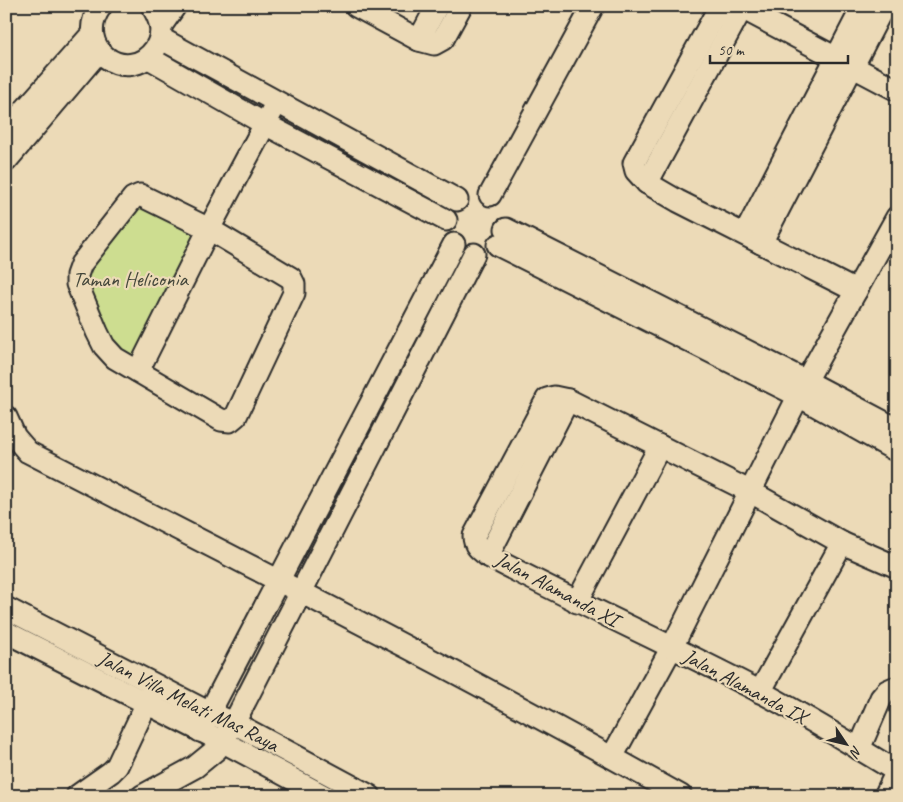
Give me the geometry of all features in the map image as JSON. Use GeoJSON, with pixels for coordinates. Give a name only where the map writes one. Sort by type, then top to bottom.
{"type":"FeatureCollection","features":[{"type":"Feature","properties":{"kind":"street"},"geometry":{"type":"LineString","coordinates":[[83,6],[94,37],[106,58],[126,65],[148,58],[158,44],[160,32],[158,16],[152,6]]}},
{"type":"Feature","properties":{"kind":"street"},"geometry":{"type":"LineString","coordinates":[[6,161],[94,37],[95,14],[101,6]]}},
{"type":"Feature","properties":{"kind":"street"},"geometry":{"type":"LineString","coordinates":[[160,32],[175,6]]}},
{"type":"Feature","properties":{"kind":"street"},"geometry":{"type":"LineString","coordinates":[[356,6],[419,40],[434,44],[443,39],[462,6]]}},
{"type":"Feature","properties":{"kind":"street"},"geometry":{"type":"LineString","coordinates":[[419,40],[436,6]]}},
{"type":"Feature","properties":{"kind":"street"},"geometry":{"type":"LineString","coordinates":[[490,195],[593,6]]}},
{"type":"Feature","properties":{"kind":"street"},"geometry":{"type":"LineString","coordinates":[[720,6],[634,163],[636,171],[647,182],[678,201],[856,292]]}},
{"type":"Feature","properties":{"kind":"street"},"geometry":{"type":"LineString","coordinates":[[844,62],[863,6]]}},
{"type":"Feature","properties":{"kind":"street"},"geometry":{"type":"LineString","coordinates":[[753,238],[844,62],[884,6]]}},
{"type":"Feature","properties":{"kind":"street"},"geometry":{"type":"LineString","coordinates":[[647,182],[741,7],[897,90]]}},
{"type":"Feature","properties":{"kind":"street"},"geometry":{"type":"LineString","coordinates":[[160,32],[278,102],[456,200]]}},
{"type":"Feature","properties":{"kind":"street"},"geometry":{"type":"LineString","coordinates":[[7,125],[94,37]]}},
{"type":"Feature","properties":{"kind":"street"},"geometry":{"type":"LineString","coordinates":[[148,58],[265,124],[446,220]]}},
{"type":"Feature","properties":{"kind":"street"},"geometry":{"type":"LineString","coordinates":[[138,371],[209,229],[278,102]]}},
{"type":"Feature","properties":{"kind":"street"},"geometry":{"type":"LineString","coordinates":[[478,192],[490,195],[496,199],[504,210],[506,216],[502,237],[491,251],[474,254],[463,251],[454,244],[447,233],[446,220],[449,209],[456,200],[467,194],[478,192]]}},
{"type":"Feature","properties":{"kind":"street"},"geometry":{"type":"LineString","coordinates":[[140,195],[209,229],[291,278],[294,284],[294,293],[236,416],[230,420],[221,420],[138,371],[115,358],[104,346],[77,284],[77,275],[81,264],[133,198],[140,195]]}},
{"type":"Feature","properties":{"kind":"street"},"geometry":{"type":"LineString","coordinates":[[612,757],[672,647],[803,389],[895,224]]}},
{"type":"Feature","properties":{"kind":"street"},"geometry":{"type":"LineString","coordinates":[[502,237],[803,389],[897,429]]}},
{"type":"Feature","properties":{"kind":"street"},"geometry":{"type":"LineString","coordinates":[[205,722],[454,244]]}},
{"type":"Feature","properties":{"kind":"street"},"geometry":{"type":"LineString","coordinates":[[142,796],[195,767],[217,749],[234,723],[474,254]]}},
{"type":"Feature","properties":{"kind":"street"},"geometry":{"type":"LineString","coordinates":[[803,389],[897,451]]}},
{"type":"Feature","properties":{"kind":"street","name":"Jalan Alamanda XI"},"geometry":{"type":"LineString","coordinates":[[660,446],[568,400],[554,397],[547,400],[474,536],[474,542],[488,556],[577,602],[672,647]]}},
{"type":"Feature","properties":{"kind":"street"},"geometry":{"type":"LineString","coordinates":[[6,417],[15,438],[28,452],[302,593],[612,757],[681,796]]}},
{"type":"Feature","properties":{"kind":"street"},"geometry":{"type":"LineString","coordinates":[[577,602],[660,446],[751,492],[842,543],[897,567]]}},
{"type":"Feature","properties":{"kind":"street"},"geometry":{"type":"LineString","coordinates":[[760,692],[842,543]]}},
{"type":"Feature","properties":{"kind":"street","name":"Jalan Villa Melati Mas Raya"},"geometry":{"type":"LineString","coordinates":[[6,608],[156,685],[205,722],[222,742],[324,796]]}},
{"type":"Feature","properties":{"kind":"street","name":"Jalan Villa Melati Mas Raya"},"geometry":{"type":"LineString","coordinates":[[6,632],[146,704],[205,722],[234,723],[370,796]]}},
{"type":"Feature","properties":{"kind":"street","name":"Jalan Alamanda IX"},"geometry":{"type":"LineString","coordinates":[[672,647],[760,692],[896,771]]}},
{"type":"Feature","properties":{"kind":"street"},"geometry":{"type":"LineString","coordinates":[[77,796],[117,766],[156,685]]}},
{"type":"Feature","properties":{"kind":"street"},"geometry":{"type":"LineString","coordinates":[[859,749],[881,698],[887,691],[894,688],[897,690]]}},
{"type":"Feature","properties":{"kind":"street"},"geometry":{"type":"LineString","coordinates":[[885,796],[896,771]]}},
{"type":"Feature","properties":{"kind":"green space","name":"Taman Heliconia"},"geometry":{"type":"Polygon","coordinates":[[[140,195],[209,229],[138,371],[115,358],[77,284],[140,195]]]}}]}
